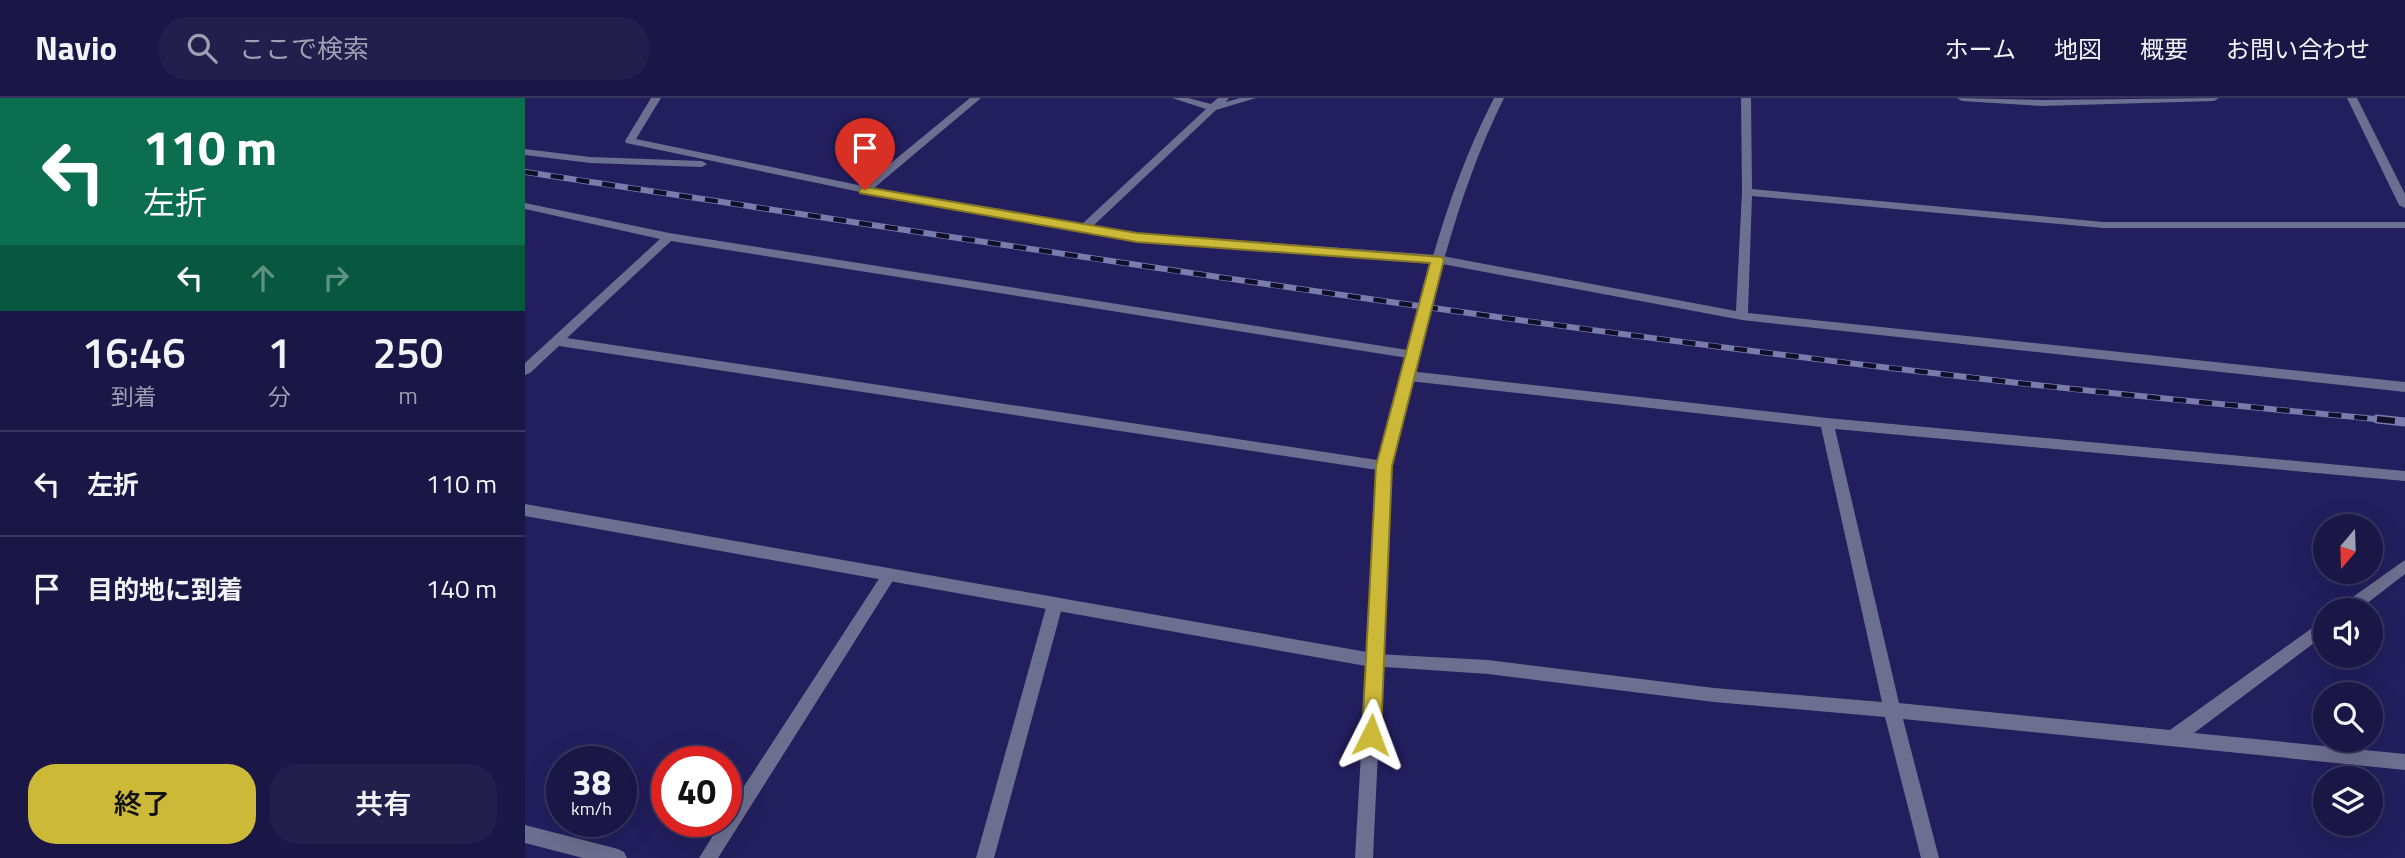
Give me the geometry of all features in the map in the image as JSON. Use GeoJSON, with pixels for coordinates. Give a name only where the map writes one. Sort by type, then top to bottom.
{"type":"FeatureCollection","features":[{"type":"Feature","properties":{"kind":"street"},"geometry":{"type":"LineString","coordinates":[[656,98],[630,141],[865,190],[1137,237],[1437,260],[1742,316],[2405,387]]}},
{"type":"Feature","properties":{"kind":"street"},"geometry":{"type":"LineString","coordinates":[[865,190],[976,98]]}},
{"type":"Feature","properties":{"kind":"street"},"geometry":{"type":"LineString","coordinates":[[1177,98],[1214,108],[1251,98]]}},
{"type":"Feature","properties":{"kind":"street"},"geometry":{"type":"LineString","coordinates":[[1085,227],[1224,98]]}},
{"type":"Feature","properties":{"kind":"street"},"geometry":{"type":"LineString","coordinates":[[1364,858],[1384,466],[1437,260],[1483,128],[1499,98]]}},
{"type":"Feature","properties":{"kind":"street"},"geometry":{"type":"LineString","coordinates":[[1742,316],[1747,192],[1746,98]]}},
{"type":"Feature","properties":{"kind":"street"},"geometry":{"type":"LineString","coordinates":[[1962,98],[2041,103],[2214,98]]}},
{"type":"Feature","properties":{"kind":"street"},"geometry":{"type":"LineString","coordinates":[[2351,98],[2405,205]]}},
{"type":"Feature","properties":{"kind":"street"},"geometry":{"type":"LineString","coordinates":[[525,152],[590,160],[738,164]]}},
{"type":"Feature","properties":{"kind":"street"},"geometry":{"type":"LineString","coordinates":[[1747,192],[2103,225],[2405,225]]}},
{"type":"Feature","properties":{"kind":"street"},"geometry":{"type":"LineString","coordinates":[[525,206],[669,237],[1414,355]]}},
{"type":"Feature","properties":{"kind":"street"},"geometry":{"type":"LineString","coordinates":[[525,370],[669,237]]}},
{"type":"Feature","properties":{"kind":"street"},"geometry":{"type":"LineString","coordinates":[[556,341],[1384,466]]}},
{"type":"Feature","properties":{"kind":"street"},"geometry":{"type":"LineString","coordinates":[[1409,376],[1827,423],[2405,476]]}},
{"type":"Feature","properties":{"kind":"street"},"geometry":{"type":"LineString","coordinates":[[1827,423],[1892,710],[1930,858]]}},
{"type":"Feature","properties":{"kind":"street"},"geometry":{"type":"LineString","coordinates":[[525,510],[1375,661],[1488,667],[1714,695],[1892,710],[2405,762]]}},
{"type":"Feature","properties":{"kind":"street"},"geometry":{"type":"LineString","coordinates":[[2362,598],[2405,566]]}},
{"type":"Feature","properties":{"kind":"street"},"geometry":{"type":"LineString","coordinates":[[708,858],[889,575]]}},
{"type":"Feature","properties":{"kind":"street"},"geometry":{"type":"LineString","coordinates":[[985,858],[1055,604]]}},
{"type":"Feature","properties":{"kind":"street"},"geometry":{"type":"LineString","coordinates":[[2172,739],[2313,635]]}},
{"type":"Feature","properties":{"kind":"street"},"geometry":{"type":"LineString","coordinates":[[525,834],[618,858]]}},
{"type":"Feature","properties":{"kind":"railway"},"geometry":{"type":"LineString","coordinates":[[525,172],[1580,328],[1991,380],[2395,421]]}},
{"type":"Feature","properties":{"kind":"railway"},"geometry":{"type":"LineString","coordinates":[[2377,419],[2405,422]]}},
{"type":"Feature","properties":{"kind":"route"},"geometry":{"type":"LineString","coordinates":[[865,190],[1137,237],[1437,260],[1384,466],[1371,735]]}}]}
